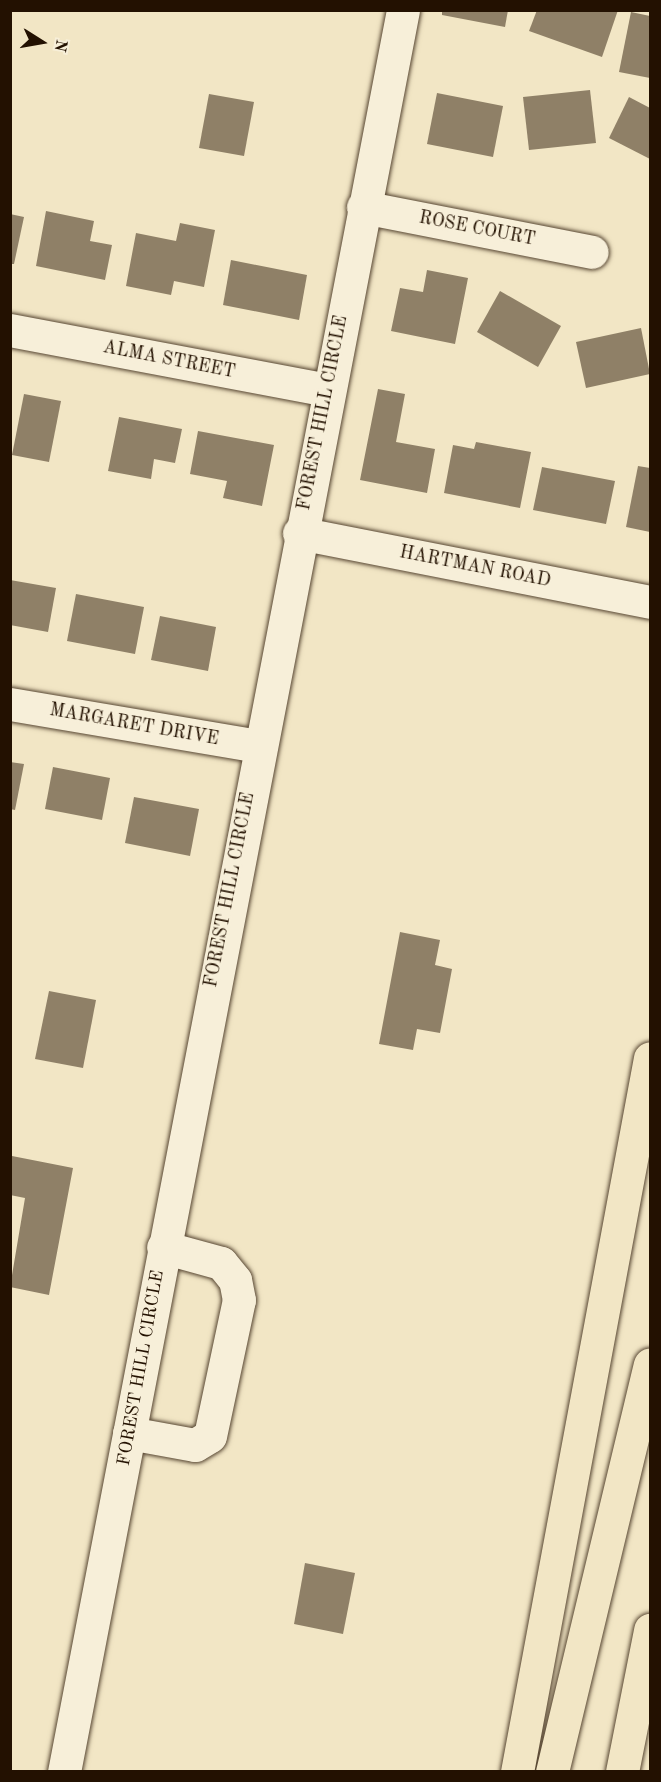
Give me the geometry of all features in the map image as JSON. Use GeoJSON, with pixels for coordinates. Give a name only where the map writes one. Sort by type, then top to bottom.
{"type":"FeatureCollection","features":[{"type":"Feature","properties":{"kind":"highway"},"geometry":{"type":"LineString","coordinates":[[517,1772],[651,1058]]}},
{"type":"Feature","properties":{"kind":"highway"},"geometry":{"type":"LineString","coordinates":[[552,1772],[651,1365]]}},
{"type":"Feature","properties":{"kind":"highway"},"geometry":{"type":"LineString","coordinates":[[622,1772],[651,1629]]}},
{"type":"Feature","properties":{"kind":"street","name":"FOREST HILL CIRCLE"},"geometry":{"type":"LineString","coordinates":[[64,1772],[258,746],[403,10]]}},
{"type":"Feature","properties":{"kind":"street","name":"ROSE COURT"},"geometry":{"type":"LineString","coordinates":[[363,207],[592,252]]}},
{"type":"Feature","properties":{"kind":"street","name":"ALMA STREET"},"geometry":{"type":"LineString","coordinates":[[10,330],[327,390]]}},
{"type":"Feature","properties":{"kind":"street","name":"HARTMAN ROAD"},"geometry":{"type":"LineString","coordinates":[[299,533],[651,602]]}},
{"type":"Feature","properties":{"kind":"street","name":"MARGARET DRIVE"},"geometry":{"type":"LineString","coordinates":[[10,704],[258,746]]}},
{"type":"Feature","properties":{"kind":"street"},"geometry":{"type":"LineString","coordinates":[[129,1433],[195,1445],[210,1436],[239,1300],[235,1280],[221,1263],[163,1247]]}},
{"type":"Feature","properties":{"kind":"building"},"geometry":{"type":"Polygon","coordinates":[[[442,10],[508,10],[505,27],[442,15],[442,10]]]}},
{"type":"Feature","properties":{"kind":"building"},"geometry":{"type":"Polygon","coordinates":[[[537,10],[618,10],[602,57],[529,31],[537,10]]]}},
{"type":"Feature","properties":{"kind":"building"},"geometry":{"type":"Polygon","coordinates":[[[631,12],[650,16],[650,78],[619,72],[631,12]]]}},
{"type":"Feature","properties":{"kind":"building"},"geometry":{"type":"Polygon","coordinates":[[[590,90],[596,143],[529,150],[523,97],[590,90]]]}},
{"type":"Feature","properties":{"kind":"building"},"geometry":{"type":"Polygon","coordinates":[[[437,93],[503,106],[493,157],[427,144],[437,93]]]}},
{"type":"Feature","properties":{"kind":"building"},"geometry":{"type":"Polygon","coordinates":[[[209,94],[254,102],[244,156],[199,148],[209,94]]]}},
{"type":"Feature","properties":{"kind":"building"},"geometry":{"type":"Polygon","coordinates":[[[629,97],[650,108],[650,159],[609,138],[629,97]]]}},
{"type":"Feature","properties":{"kind":"building"},"geometry":{"type":"Polygon","coordinates":[[[46,211],[94,221],[90,241],[112,245],[105,280],[36,266],[46,211]]]}},
{"type":"Feature","properties":{"kind":"building"},"geometry":{"type":"Polygon","coordinates":[[[10,214],[24,217],[14,264],[10,264],[10,214]]]}},
{"type":"Feature","properties":{"kind":"building"},"geometry":{"type":"Polygon","coordinates":[[[180,223],[215,230],[204,287],[174,281],[171,295],[126,286],[136,233],[176,241],[180,223]]]}},
{"type":"Feature","properties":{"kind":"building"},"geometry":{"type":"Polygon","coordinates":[[[231,260],[307,275],[299,320],[223,305],[231,260]]]}},
{"type":"Feature","properties":{"kind":"building"},"geometry":{"type":"Polygon","coordinates":[[[427,270],[468,278],[455,344],[391,331],[400,288],[423,292],[427,270]]]}},
{"type":"Feature","properties":{"kind":"building"},"geometry":{"type":"Polygon","coordinates":[[[500,291],[561,326],[538,367],[477,332],[500,291]]]}},
{"type":"Feature","properties":{"kind":"building"},"geometry":{"type":"Polygon","coordinates":[[[641,328],[650,374],[586,388],[576,342],[641,328]]]}},
{"type":"Feature","properties":{"kind":"building"},"geometry":{"type":"Polygon","coordinates":[[[378,389],[405,394],[396,442],[435,449],[427,493],[360,480],[378,389]]]}},
{"type":"Feature","properties":{"kind":"building"},"geometry":{"type":"Polygon","coordinates":[[[24,394],[61,401],[49,462],[12,455],[24,394]]]}},
{"type":"Feature","properties":{"kind":"building"},"geometry":{"type":"Polygon","coordinates":[[[119,417],[182,429],[175,463],[154,459],[151,479],[108,471],[119,417]]]}},
{"type":"Feature","properties":{"kind":"building"},"geometry":{"type":"Polygon","coordinates":[[[198,431],[274,445],[262,506],[223,498],[227,481],[190,474],[198,431]]]}},
{"type":"Feature","properties":{"kind":"building"},"geometry":{"type":"Polygon","coordinates":[[[476,442],[531,452],[520,508],[444,493],[453,445],[474,449],[476,442]]]}},
{"type":"Feature","properties":{"kind":"building"},"geometry":{"type":"Polygon","coordinates":[[[638,466],[650,468],[650,532],[626,527],[638,466]]]}},
{"type":"Feature","properties":{"kind":"building"},"geometry":{"type":"Polygon","coordinates":[[[542,467],[615,481],[606,524],[533,510],[542,467]]]}},
{"type":"Feature","properties":{"kind":"building"},"geometry":{"type":"Polygon","coordinates":[[[10,580],[56,588],[48,632],[10,625],[10,580]]]}},
{"type":"Feature","properties":{"kind":"building"},"geometry":{"type":"Polygon","coordinates":[[[76,594],[144,607],[135,654],[67,641],[76,594]]]}},
{"type":"Feature","properties":{"kind":"building"},"geometry":{"type":"Polygon","coordinates":[[[160,616],[216,627],[208,671],[151,660],[160,616]]]}},
{"type":"Feature","properties":{"kind":"building"},"geometry":{"type":"Polygon","coordinates":[[[10,762],[24,764],[15,810],[10,809],[10,762]]]}},
{"type":"Feature","properties":{"kind":"building"},"geometry":{"type":"Polygon","coordinates":[[[53,767],[110,778],[102,820],[45,809],[53,767]]]}},
{"type":"Feature","properties":{"kind":"building"},"geometry":{"type":"Polygon","coordinates":[[[134,797],[199,809],[190,856],[125,843],[134,797]]]}},
{"type":"Feature","properties":{"kind":"building"},"geometry":{"type":"Polygon","coordinates":[[[400,932],[440,940],[435,965],[452,969],[440,1033],[417,1029],[413,1050],[379,1044],[400,932]]]}},
{"type":"Feature","properties":{"kind":"building"},"geometry":{"type":"Polygon","coordinates":[[[49,991],[96,1000],[83,1068],[35,1059],[49,991]]]}},
{"type":"Feature","properties":{"kind":"building"},"geometry":{"type":"Polygon","coordinates":[[[12,1156],[73,1168],[49,1295],[10,1287],[25,1198],[10,1195],[12,1156]]]}},
{"type":"Feature","properties":{"kind":"building"},"geometry":{"type":"Polygon","coordinates":[[[305,1563],[355,1573],[343,1634],[294,1624],[305,1563]]]}}]}
